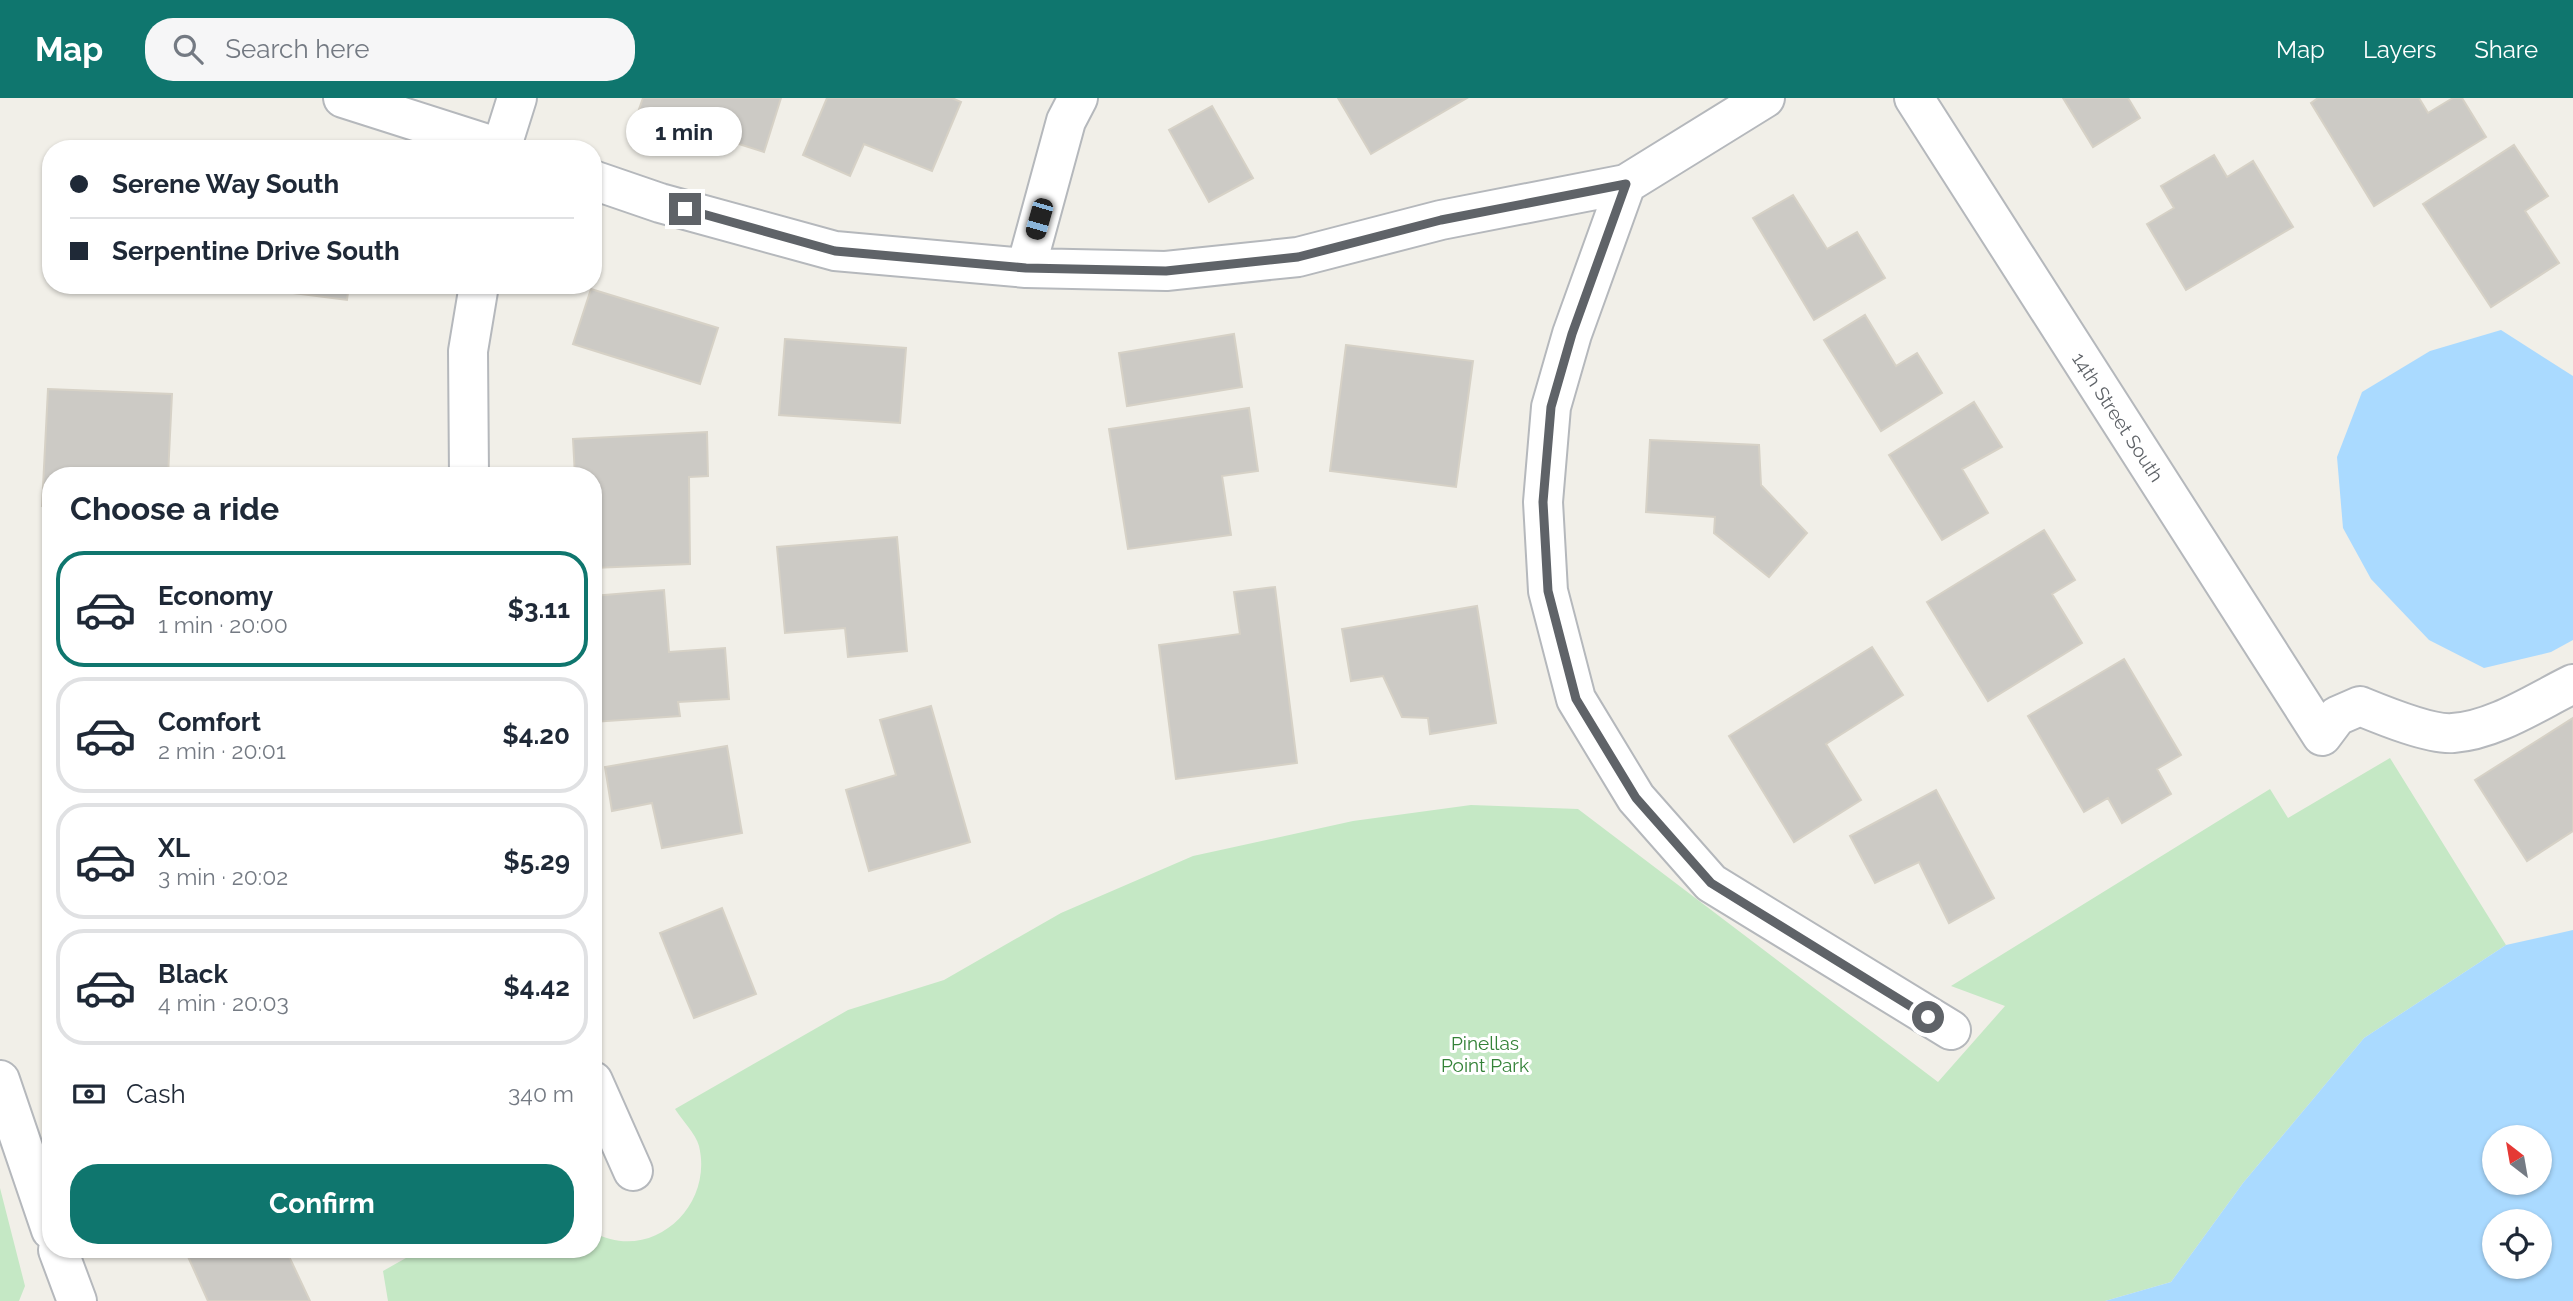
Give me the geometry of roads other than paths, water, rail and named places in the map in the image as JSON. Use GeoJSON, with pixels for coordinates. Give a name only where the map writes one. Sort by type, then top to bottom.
{"type":"FeatureCollection","features":[{"type":"Feature","properties":{"kind":"street"},"geometry":{"type":"LineString","coordinates":[[343,98],[474,140]]}},
{"type":"Feature","properties":{"kind":"street"},"geometry":{"type":"LineString","coordinates":[[505,140],[517,98]]}},
{"type":"Feature","properties":{"kind":"street"},"geometry":{"type":"LineString","coordinates":[[1026,268],[1066,121],[1079,98]]}},
{"type":"Feature","properties":{"kind":"street"},"geometry":{"type":"LineString","coordinates":[[602,183],[660,203],[835,251],[1026,268],[1166,271],[1298,257],[1441,220],[1626,184],[1765,98]]}},
{"type":"Feature","properties":{"kind":"street","name":"14th Street South"},"geometry":{"type":"LineString","coordinates":[[1914,98],[2322,736],[2337,716],[2360,706],[2396,721],[2452,733],[2498,722],[2573,684]]}},
{"type":"Feature","properties":{"kind":"street"},"geometry":{"type":"LineString","coordinates":[[1626,184],[1572,334],[1551,407],[1543,502],[1548,591],[1576,699],[1636,798],[1711,883],[1951,1031]]}},
{"type":"Feature","properties":{"kind":"street"},"geometry":{"type":"LineString","coordinates":[[469,467],[468,351],[478,294]]}},
{"type":"Feature","properties":{"kind":"street"},"geometry":{"type":"LineString","coordinates":[[0,1080],[42,1204]]}},
{"type":"Feature","properties":{"kind":"street"},"geometry":{"type":"LineString","coordinates":[[602,1101],[633,1171]]}},
{"type":"Feature","properties":{"kind":"street"},"geometry":{"type":"LineString","coordinates":[[61,1258],[77,1301]]}},
{"type":"Feature","properties":{"kind":"water"},"geometry":{"type":"Polygon","coordinates":[[[2501,330],[2573,376],[2573,640],[2551,652],[2484,668],[2429,640],[2371,579],[2343,528],[2337,457],[2362,392],[2430,351],[2501,330]]]}},
{"type":"Feature","properties":{"kind":"water"},"geometry":{"type":"Polygon","coordinates":[[[2573,930],[2573,1301],[2105,1301],[2171,1282],[2243,1183],[2364,1038],[2506,945],[2573,930]]]}},
{"type":"Feature","properties":{"kind":"park label","name":"Pinellas Point Park"},"geometry":{"type":"Point","coordinates":[1485,1054]}}]}
